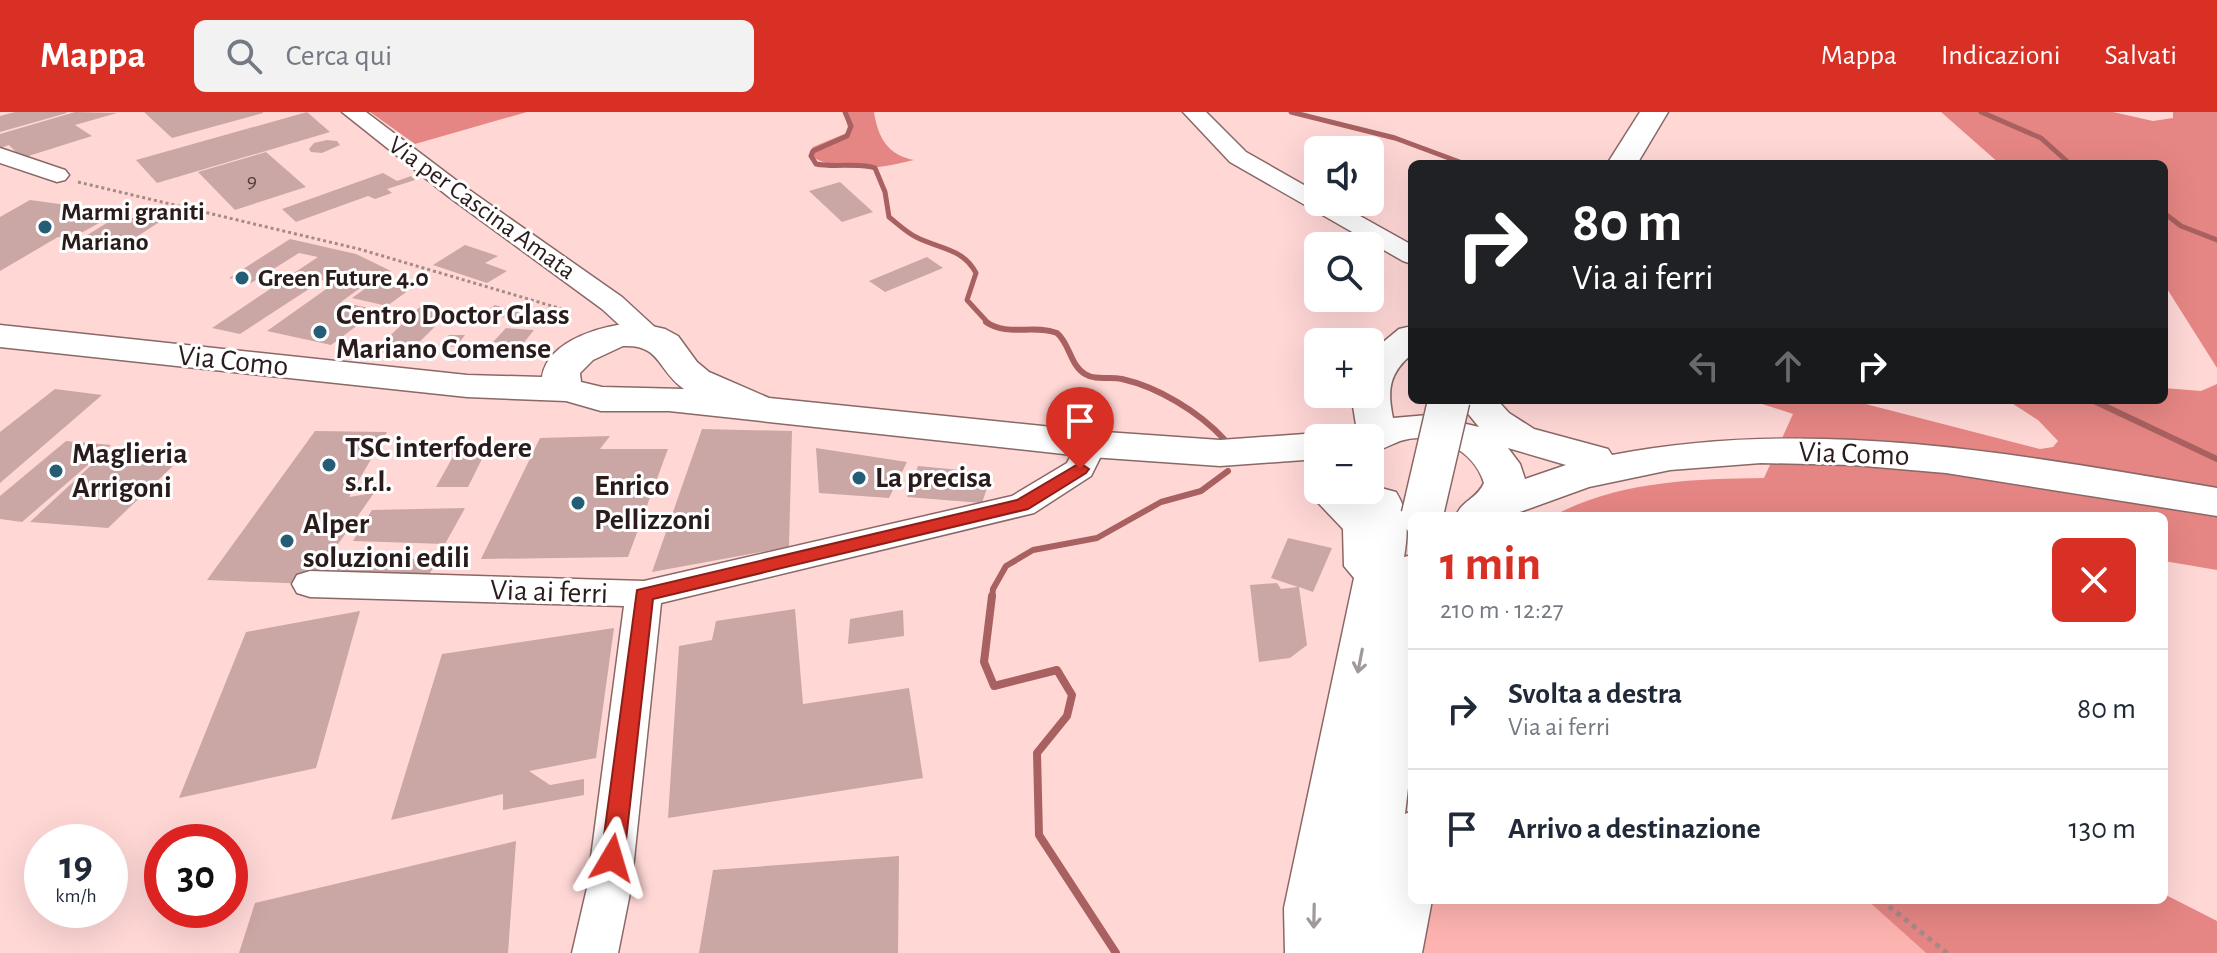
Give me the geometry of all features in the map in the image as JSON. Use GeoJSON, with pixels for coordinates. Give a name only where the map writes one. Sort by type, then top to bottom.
{"type":"FeatureCollection","features":[{"type":"Feature","properties":{"kind":"main road"},"geometry":{"type":"LineString","coordinates":[[1622,160],[1654,112]]}},
{"type":"Feature","properties":{"kind":"main road","name":"Via Como"},"geometry":{"type":"LineString","coordinates":[[0,336],[467,386],[566,377],[587,397],[644,397],[1091,444],[1220,453],[1304,468]]}},
{"type":"Feature","properties":{"kind":"main road"},"geometry":{"type":"LineString","coordinates":[[566,377],[584,348],[618,337],[662,349],[681,369],[711,388],[765,410]]}},
{"type":"Feature","properties":{"kind":"main road"},"geometry":{"type":"LineString","coordinates":[[1384,358],[1408,340]]}},
{"type":"Feature","properties":{"kind":"main road"},"geometry":{"type":"LineString","coordinates":[[616,398],[655,385],[670,372],[662,349]]}},
{"type":"Feature","properties":{"kind":"main road"},"geometry":{"type":"LineString","coordinates":[[1384,398],[1395,409],[1469,422],[1593,458],[1657,460]]}},
{"type":"Feature","properties":{"kind":"main road"},"geometry":{"type":"LineString","coordinates":[[1384,434],[1402,428],[1469,422]]}},
{"type":"Feature","properties":{"kind":"main road"},"geometry":{"type":"LineString","coordinates":[[1357,953],[1395,599],[1386,533],[1386,502],[1469,422]]}},
{"type":"Feature","properties":{"kind":"main road"},"geometry":{"type":"LineString","coordinates":[[1469,422],[1500,464],[1505,483],[1483,512]]}},
{"type":"Feature","properties":{"kind":"main road","name":"Via Como"},"geometry":{"type":"LineString","coordinates":[[1483,512],[1531,489],[1564,480],[1657,460],[1729,453],[1822,452],[1920,456],[2217,502]]}},
{"type":"Feature","properties":{"kind":"main road"},"geometry":{"type":"LineString","coordinates":[[1315,953],[1313,908],[1395,599],[1365,524],[1343,504]]}},
{"type":"Feature","properties":{"kind":"main road"},"geometry":{"type":"LineString","coordinates":[[1392,953],[1408,863]]}},
{"type":"Feature","properties":{"kind":"street","name":"Via per Cascina Amata"},"geometry":{"type":"LineString","coordinates":[[353,112],[457,192],[612,303],[662,349]]}},
{"type":"Feature","properties":{"kind":"street"},"geometry":{"type":"LineString","coordinates":[[1194,112],[1238,157],[1408,254]]}},
{"type":"Feature","properties":{"kind":"street"},"geometry":{"type":"LineString","coordinates":[[0,155],[57,175]]}},
{"type":"Feature","properties":{"kind":"street"},"geometry":{"type":"LineString","coordinates":[[599,342],[614,321],[612,303]]}},
{"type":"Feature","properties":{"kind":"street","name":"Via ai ferri"},"geometry":{"type":"LineString","coordinates":[[310,584],[644,594],[1022,505],[1080,469],[1091,444]]}},
{"type":"Feature","properties":{"kind":"street","name":"Via ai ferri"},"geometry":{"type":"LineString","coordinates":[[595,953],[609,888],[644,594]]}},
{"type":"Feature","properties":{"kind":"path"},"geometry":{"type":"LineString","coordinates":[[57,175],[359,249],[569,311]]}},
{"type":"Feature","properties":{"kind":"path"},"geometry":{"type":"LineString","coordinates":[[1886,904],[1947,953]]}},
{"type":"Feature","properties":{"kind":"shaded area"},"geometry":{"type":"Polygon","coordinates":[[[370,112],[527,112],[415,144],[370,112]]]}},
{"type":"Feature","properties":{"kind":"shaded area"},"geometry":{"type":"Polygon","coordinates":[[[844,112],[874,112],[878,130],[886,144],[897,154],[914,160],[851,168],[814,158],[813,147],[849,132],[844,112]]]}},
{"type":"Feature","properties":{"kind":"shaded area"},"geometry":{"type":"Polygon","coordinates":[[[1941,112],[2113,112],[2153,121],[2173,118],[2173,112],[2217,112],[2217,368],[2168,290],[2168,160],[1995,160],[1941,112]]]}},
{"type":"Feature","properties":{"kind":"shaded area"},"geometry":{"type":"Polygon","coordinates":[[[2217,384],[2217,570],[2168,562],[2168,512],[1561,512],[1604,495],[1656,484],[1764,478],[1793,414],[1762,404],[1866,404],[2040,449],[2053,447],[2058,441],[2038,420],[2013,404],[2168,404],[2168,388],[2201,391],[2217,384]]]}},
{"type":"Feature","properties":{"kind":"shaded area"},"geometry":{"type":"Polygon","coordinates":[[[2168,896],[2217,921],[2217,953],[1926,953],[1871,904],[2168,904],[2168,896]]]}},
{"type":"Feature","properties":{"kind":"shaded area"},"geometry":{"type":"Polygon","coordinates":[[[1416,904],[1871,904],[1926,953],[1406,953],[1416,904]]]}},
{"type":"Feature","properties":{"kind":"building"},"geometry":{"type":"Polygon","coordinates":[[[15,112],[67,113],[0,132],[0,116],[15,112]]]}},
{"type":"Feature","properties":{"kind":"building"},"geometry":{"type":"Polygon","coordinates":[[[75,112],[117,113],[75,125],[92,136],[22,158],[9,145],[0,148],[0,134],[75,112]]]}},
{"type":"Feature","properties":{"kind":"building"},"geometry":{"type":"Polygon","coordinates":[[[144,112],[263,112],[263,113],[172,138],[144,112]]]}},
{"type":"Feature","properties":{"kind":"building"},"geometry":{"type":"Polygon","coordinates":[[[307,112],[330,132],[157,183],[136,160],[307,112]]]}},
{"type":"Feature","properties":{"kind":"building"},"geometry":{"type":"Polygon","coordinates":[[[337,141],[340,145],[322,153],[309,149],[314,143],[337,141]]]}},
{"type":"Feature","properties":{"kind":"building"},"geometry":{"type":"Polygon","coordinates":[[[266,152],[306,187],[235,210],[198,172],[266,152]]]}},
{"type":"Feature","properties":{"kind":"building"},"geometry":{"type":"Polygon","coordinates":[[[383,173],[397,181],[411,176],[415,180],[387,189],[392,193],[375,199],[368,196],[296,222],[282,209],[383,173]]]}},
{"type":"Feature","properties":{"kind":"building"},"geometry":{"type":"Polygon","coordinates":[[[840,182],[873,212],[842,222],[809,191],[840,182]]]}},
{"type":"Feature","properties":{"kind":"building","name":"Marmi graniti Mariano"},"geometry":{"type":"Polygon","coordinates":[[[30,200],[119,212],[72,238],[58,237],[0,271],[0,217],[30,200]]]}},
{"type":"Feature","properties":{"kind":"building"},"geometry":{"type":"Polygon","coordinates":[[[118,216],[161,221],[124,245],[81,239],[118,216]]]}},
{"type":"Feature","properties":{"kind":"building"},"geometry":{"type":"Polygon","coordinates":[[[290,239],[356,254],[391,271],[379,280],[349,271],[342,276],[332,274],[240,334],[212,328],[318,257],[299,253],[251,283],[229,278],[290,239]]]}},
{"type":"Feature","properties":{"kind":"building"},"geometry":{"type":"Polygon","coordinates":[[[465,245],[498,256],[485,263],[507,271],[487,283],[433,265],[465,245]]]}},
{"type":"Feature","properties":{"kind":"building"},"geometry":{"type":"Polygon","coordinates":[[[927,257],[943,268],[885,292],[869,281],[927,257]]]}},
{"type":"Feature","properties":{"kind":"building"},"geometry":{"type":"Polygon","coordinates":[[[346,275],[371,280],[341,302],[378,310],[331,345],[267,331],[346,275]]]}},
{"type":"Feature","properties":{"kind":"building"},"geometry":{"type":"Polygon","coordinates":[[[373,283],[409,290],[387,306],[352,298],[373,283]]]}},
{"type":"Feature","properties":{"kind":"building"},"geometry":{"type":"Polygon","coordinates":[[[495,305],[530,316],[520,322],[485,312],[495,305]]]}},
{"type":"Feature","properties":{"kind":"building"},"geometry":{"type":"Polygon","coordinates":[[[421,306],[452,310],[406,355],[373,352],[421,306]]]}},
{"type":"Feature","properties":{"kind":"building"},"geometry":{"type":"Polygon","coordinates":[[[506,328],[534,330],[522,345],[493,342],[506,328]]]}},
{"type":"Feature","properties":{"kind":"building"},"geometry":{"type":"Polygon","coordinates":[[[449,335],[465,335],[456,347],[439,345],[449,335]]]}},
{"type":"Feature","properties":{"kind":"building"},"geometry":{"type":"Polygon","coordinates":[[[55,389],[102,395],[0,483],[0,432],[55,389]]]}},
{"type":"Feature","properties":{"kind":"building"},"geometry":{"type":"Polygon","coordinates":[[[702,429],[792,431],[789,547],[652,572],[702,429]]]}},
{"type":"Feature","properties":{"kind":"building","name":"Alper soluzioni edili"},"geometry":{"type":"Polygon","coordinates":[[[315,431],[387,432],[349,497],[374,493],[310,584],[207,580],[315,431]]]}},
{"type":"Feature","properties":{"kind":"building","name":"Enrico Pellizzoni"},"geometry":{"type":"Polygon","coordinates":[[[610,436],[600,449],[668,449],[628,557],[481,559],[540,438],[610,436]]]}},
{"type":"Feature","properties":{"kind":"building","name":"Maglieria Arrigoni"},"geometry":{"type":"Polygon","coordinates":[[[66,441],[111,445],[22,522],[0,519],[0,496],[66,441]]]}},
{"type":"Feature","properties":{"kind":"building"},"geometry":{"type":"Polygon","coordinates":[[[489,445],[468,487],[436,487],[459,446],[489,445]]]}},
{"type":"Feature","properties":{"kind":"building","name":"La precisa"},"geometry":{"type":"Polygon","coordinates":[[[816,448],[907,462],[889,498],[819,493],[816,448]]]}},
{"type":"Feature","properties":{"kind":"building"},"geometry":{"type":"Polygon","coordinates":[[[100,457],[175,464],[108,528],[30,522],[100,457]]]}},
{"type":"Feature","properties":{"kind":"building"},"geometry":{"type":"Polygon","coordinates":[[[918,466],[992,473],[982,503],[907,497],[918,466]]]}},
{"type":"Feature","properties":{"kind":"building"},"geometry":{"type":"Polygon","coordinates":[[[465,508],[445,544],[353,541],[372,510],[465,508]]]}},
{"type":"Feature","properties":{"kind":"building"},"geometry":{"type":"Polygon","coordinates":[[[1288,538],[1332,548],[1313,592],[1299,587],[1307,645],[1290,658],[1259,662],[1250,585],[1277,583],[1281,589],[1298,587],[1271,578],[1288,538]]]}},
{"type":"Feature","properties":{"kind":"building"},"geometry":{"type":"Polygon","coordinates":[[[342,555],[438,560],[428,576],[331,570],[342,555]]]}},
{"type":"Feature","properties":{"kind":"building"},"geometry":{"type":"Polygon","coordinates":[[[795,609],[803,704],[909,688],[923,778],[668,818],[679,646],[712,640],[716,621],[795,609]]]}},
{"type":"Feature","properties":{"kind":"building"},"geometry":{"type":"Polygon","coordinates":[[[903,610],[904,636],[848,644],[850,619],[903,610]]]}},
{"type":"Feature","properties":{"kind":"building"},"geometry":{"type":"Polygon","coordinates":[[[360,611],[316,768],[179,798],[246,632],[360,611]]]}},
{"type":"Feature","properties":{"kind":"building"},"geometry":{"type":"Polygon","coordinates":[[[614,628],[596,758],[529,771],[550,785],[584,779],[584,795],[503,810],[503,794],[391,820],[442,654],[614,628]]]}},
{"type":"Feature","properties":{"kind":"building"},"geometry":{"type":"Polygon","coordinates":[[[516,841],[508,953],[239,953],[255,903],[516,841]]]}},
{"type":"Feature","properties":{"kind":"building"},"geometry":{"type":"Polygon","coordinates":[[[899,856],[898,953],[699,953],[713,870],[899,856]]]}},
{"type":"Feature","properties":{"kind":"waterway"},"geometry":{"type":"LineString","coordinates":[[845,112],[851,126],[847,136],[813,151],[811,156],[816,164],[875,168],[885,192],[889,217],[912,235],[950,250],[971,265],[976,273],[967,300],[988,323]]}},
{"type":"Feature","properties":{"kind":"waterway"},"geometry":{"type":"LineString","coordinates":[[1291,112],[1395,138],[1454,160]]}},
{"type":"Feature","properties":{"kind":"waterway"},"geometry":{"type":"LineString","coordinates":[[1981,112],[2041,138],[2066,160]]}},
{"type":"Feature","properties":{"kind":"waterway"},"geometry":{"type":"LineString","coordinates":[[2168,216],[2181,226],[2217,240]]}},
{"type":"Feature","properties":{"kind":"waterway"},"geometry":{"type":"LineString","coordinates":[[988,323],[1003,329],[1057,333],[1085,374],[1122,379],[1164,394],[1203,419],[1224,439]]}},
{"type":"Feature","properties":{"kind":"waterway"},"geometry":{"type":"LineString","coordinates":[[2100,404],[2217,459]]}},
{"type":"Feature","properties":{"kind":"waterway"},"geometry":{"type":"LineString","coordinates":[[992,598],[993,589],[1006,566],[1033,550],[1097,538],[1161,502],[1201,491],[1228,471]]}},
{"type":"Feature","properties":{"kind":"waterway"},"geometry":{"type":"LineString","coordinates":[[992,596],[984,662],[994,686],[1057,670],[1072,695],[1067,716],[1037,753],[1039,835],[1116,953]]}},
{"type":"Feature","properties":{"kind":"place","name":"Marmi graniti Mariano"},"geometry":{"type":"Point","coordinates":[45,227]}},
{"type":"Feature","properties":{"kind":"place","name":"Green Future 4.0"},"geometry":{"type":"Point","coordinates":[242,278]}},
{"type":"Feature","properties":{"kind":"place","name":"Centro Doctor Glass Mariano Comense"},"geometry":{"type":"Point","coordinates":[320,332]}},
{"type":"Feature","properties":{"kind":"place","name":"TSC interfodere s.r.l."},"geometry":{"type":"Point","coordinates":[329,465]}},
{"type":"Feature","properties":{"kind":"place","name":"Maglieria Arrigoni"},"geometry":{"type":"Point","coordinates":[56,471]}},
{"type":"Feature","properties":{"kind":"place","name":"La precisa"},"geometry":{"type":"Point","coordinates":[859,478]}},
{"type":"Feature","properties":{"kind":"place","name":"Enrico Pellizzoni"},"geometry":{"type":"Point","coordinates":[578,503]}},
{"type":"Feature","properties":{"kind":"place","name":"Alper soluzioni edili"},"geometry":{"type":"Point","coordinates":[287,541]}},
{"type":"Feature","properties":{"kind":"route"},"geometry":{"type":"LineString","coordinates":[[612,858],[644,594],[1022,505],[1080,469]]}}]}
